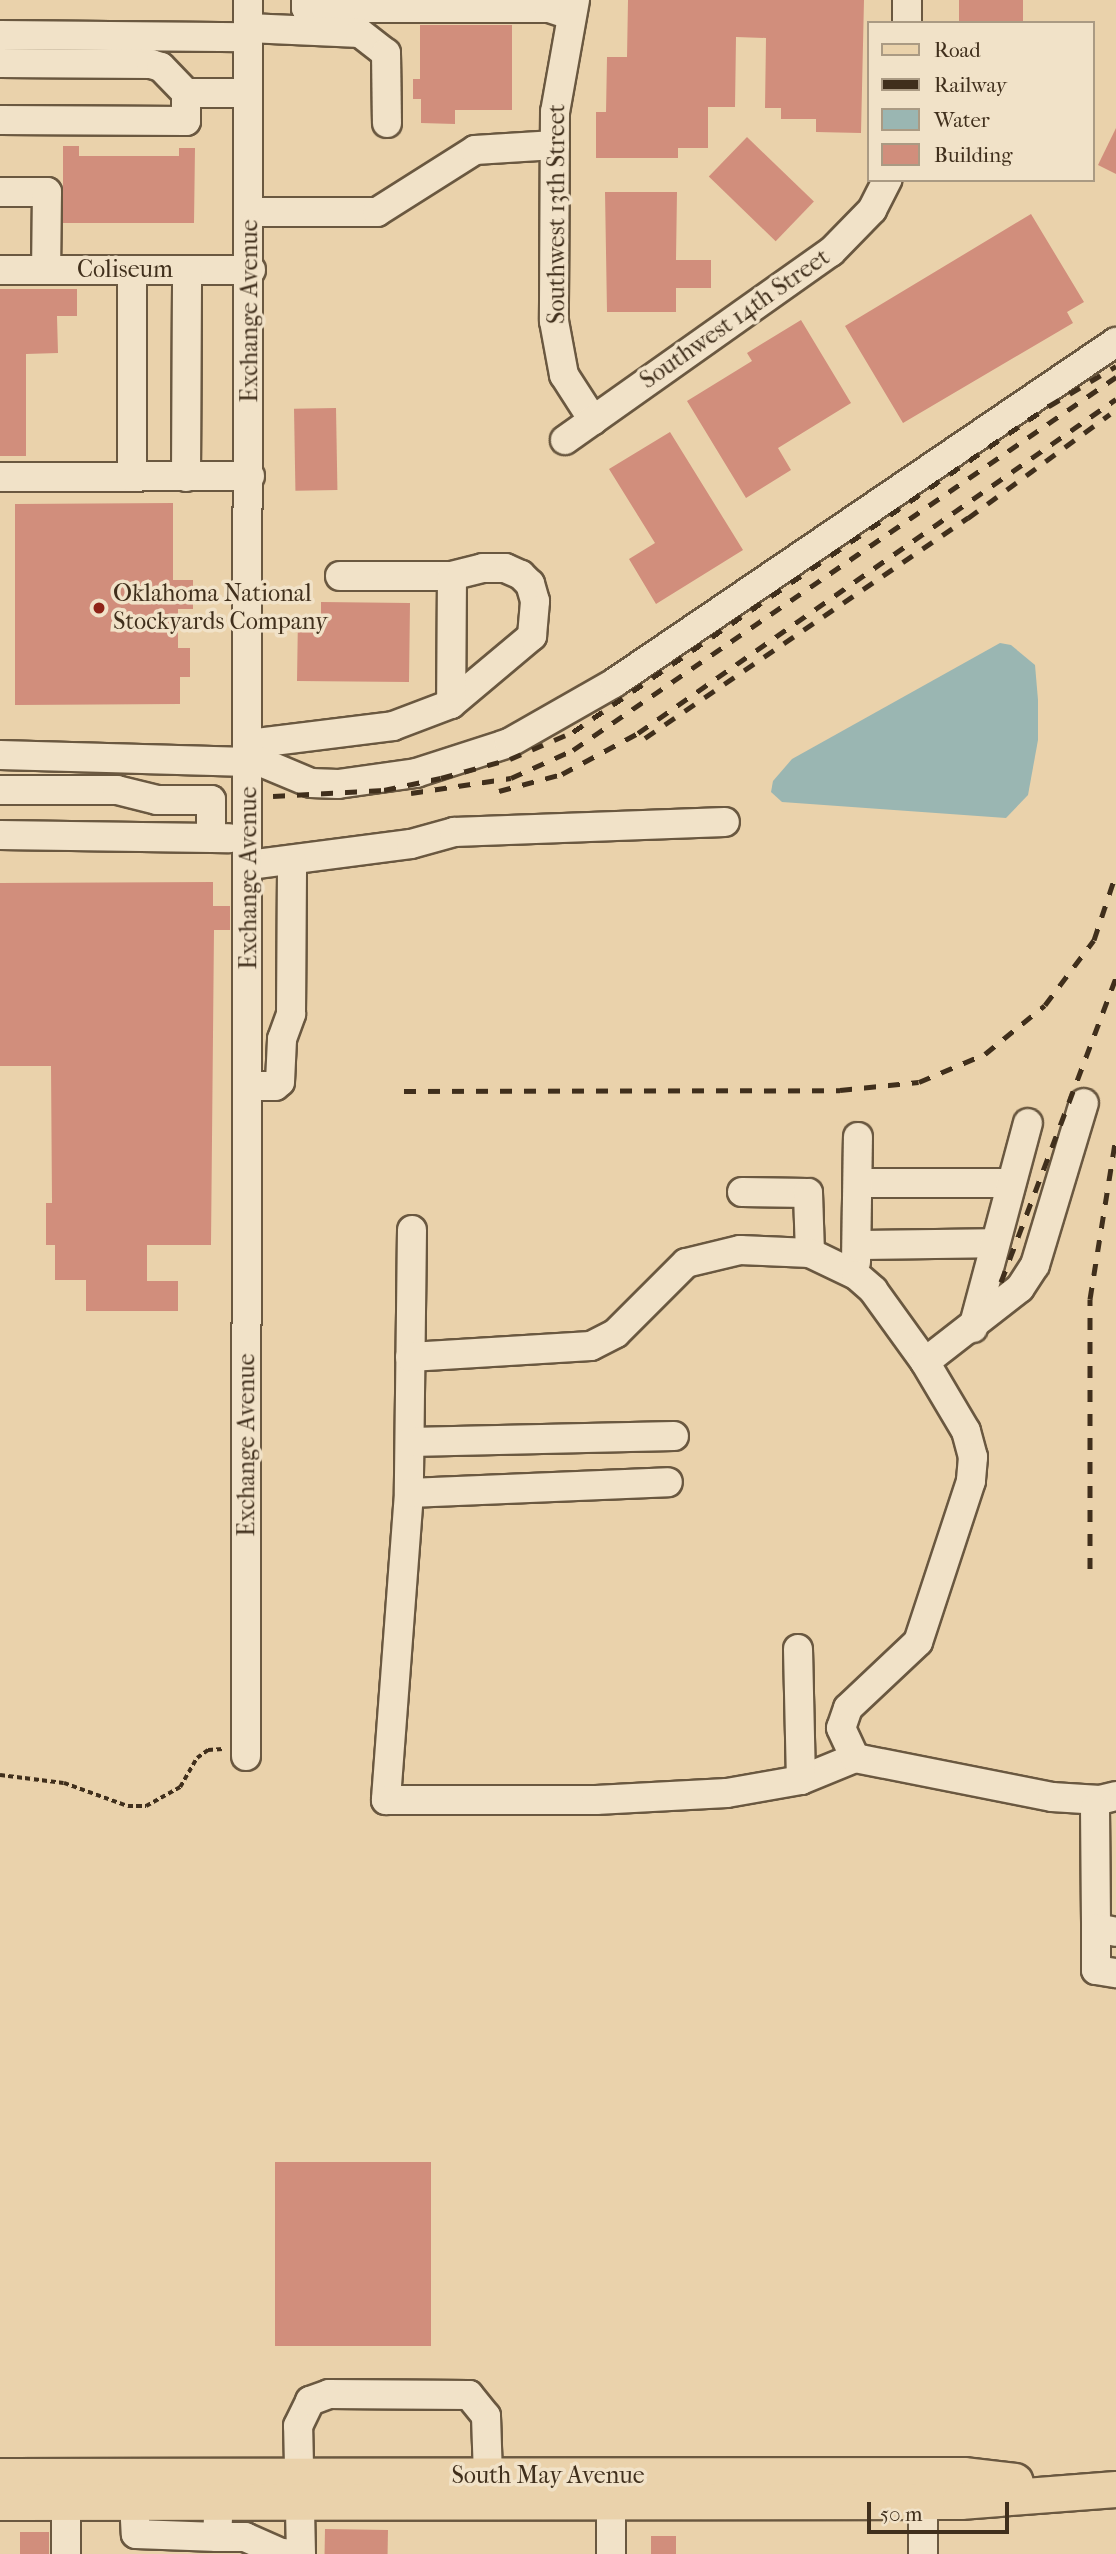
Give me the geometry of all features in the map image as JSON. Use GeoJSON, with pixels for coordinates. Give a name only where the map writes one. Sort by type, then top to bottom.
{"type":"FeatureCollection","features":[{"type":"Feature","properties":{"kind":"main road","name":"South May Avenue"},"geometry":{"type":"LineString","coordinates":[[0,2476],[299,2489],[1105,2489]]}},
{"type":"Feature","properties":{"kind":"main road","name":"South May Avenue"},"geometry":{"type":"LineString","coordinates":[[0,2502],[134,2501],[175,2518],[219,2501],[299,2489],[488,2476],[611,2489]]}},
{"type":"Feature","properties":{"kind":"street"},"geometry":{"type":"LineString","coordinates":[[306,0],[306,8],[573,7]]}},
{"type":"Feature","properties":{"kind":"street"},"geometry":{"type":"LineString","coordinates":[[907,0],[907,21]]}},
{"type":"Feature","properties":{"kind":"street","name":"Southwest 13th Street"},"geometry":{"type":"LineString","coordinates":[[573,7],[558,81],[553,273],[557,347],[564,375],[593,420]]}},
{"type":"Feature","properties":{"kind":"street"},"geometry":{"type":"LineString","coordinates":[[0,36],[248,22],[360,33],[386,53],[387,124]]}},
{"type":"Feature","properties":{"kind":"street","name":"Exchange Avenue"},"geometry":{"type":"LineString","coordinates":[[246,1753],[251,270],[248,22]]}},
{"type":"Feature","properties":{"kind":"street"},"geometry":{"type":"LineString","coordinates":[[0,63],[151,64],[161,67],[186,93],[186,121],[0,120]]}},
{"type":"Feature","properties":{"kind":"street"},"geometry":{"type":"LineString","coordinates":[[186,93],[248,93]]}},
{"type":"Feature","properties":{"kind":"street"},"geometry":{"type":"LineString","coordinates":[[250,212],[377,212],[475,150],[555,145]]}},
{"type":"Feature","properties":{"kind":"street","name":"Southwest 14th Street"},"geometry":{"type":"LineString","coordinates":[[565,440],[831,252],[872,210],[886,182]]}},
{"type":"Feature","properties":{"kind":"street"},"geometry":{"type":"LineString","coordinates":[[0,192],[47,192],[46,270]]}},
{"type":"Feature","properties":{"kind":"street","name":"Coliseum"},"geometry":{"type":"LineString","coordinates":[[0,270],[251,270]]}},
{"type":"Feature","properties":{"kind":"street"},"geometry":{"type":"LineString","coordinates":[[132,270],[132,477]]}},
{"type":"Feature","properties":{"kind":"street"},"geometry":{"type":"LineString","coordinates":[[186,477],[187,270]]}},
{"type":"Feature","properties":{"kind":"street"},"geometry":{"type":"LineString","coordinates":[[249,754],[298,779],[338,784],[416,773],[519,738],[614,683],[1116,342]]}},
{"type":"Feature","properties":{"kind":"street"},"geometry":{"type":"LineString","coordinates":[[0,477],[250,476]]}},
{"type":"Feature","properties":{"kind":"street"},"geometry":{"type":"LineString","coordinates":[[0,755],[249,754],[393,726],[451,704],[521,648],[532,636],[537,618],[530,584],[521,575],[505,568],[483,568],[452,576],[340,576]]}},
{"type":"Feature","properties":{"kind":"street"},"geometry":{"type":"LineString","coordinates":[[451,704],[452,576]]}},
{"type":"Feature","properties":{"kind":"street"},"geometry":{"type":"LineString","coordinates":[[0,790],[117,790],[158,800],[211,800],[211,837]]}},
{"type":"Feature","properties":{"kind":"street"},"geometry":{"type":"LineString","coordinates":[[0,835],[211,837],[249,851],[292,860],[411,844],[454,832],[725,822]]}},
{"type":"Feature","properties":{"kind":"street"},"geometry":{"type":"LineString","coordinates":[[248,1086],[275,1086],[281,1082],[282,1039],[290,1014],[292,860]]}},
{"type":"Feature","properties":{"kind":"street"},"geometry":{"type":"LineString","coordinates":[[925,1362],[973,1328],[1020,1288],[1035,1265],[1084,1103]]}},
{"type":"Feature","properties":{"kind":"street"},"geometry":{"type":"LineString","coordinates":[[973,1328],[1028,1124]]}},
{"type":"Feature","properties":{"kind":"street"},"geometry":{"type":"LineString","coordinates":[[856,1275],[858,1138]]}},
{"type":"Feature","properties":{"kind":"street"},"geometry":{"type":"LineString","coordinates":[[858,1183],[1011,1183]]}},
{"type":"Feature","properties":{"kind":"street"},"geometry":{"type":"LineString","coordinates":[[743,1192],[808,1193],[810,1253]]}},
{"type":"Feature","properties":{"kind":"street"},"geometry":{"type":"LineString","coordinates":[[412,1230],[409,1493],[386,1800],[622,1798],[727,1793],[801,1780],[855,1758],[1052,1797],[1108,1798]]}},
{"type":"Feature","properties":{"kind":"street"},"geometry":{"type":"LineString","coordinates":[[857,1245],[995,1243]]}},
{"type":"Feature","properties":{"kind":"street"},"geometry":{"type":"LineString","coordinates":[[411,1357],[591,1346],[616,1333],[686,1263],[740,1250],[810,1253],[856,1275],[881,1300],[925,1362],[966,1432],[973,1457],[971,1481],[918,1642],[848,1708],[841,1728],[855,1758]]}},
{"type":"Feature","properties":{"kind":"street"},"geometry":{"type":"LineString","coordinates":[[410,1442],[674,1436]]}},
{"type":"Feature","properties":{"kind":"street"},"geometry":{"type":"LineString","coordinates":[[409,1493],[668,1482]]}},
{"type":"Feature","properties":{"kind":"street"},"geometry":{"type":"LineString","coordinates":[[798,1649],[801,1780]]}},
{"type":"Feature","properties":{"kind":"street"},"geometry":{"type":"LineString","coordinates":[[1108,1798],[1095,1808],[1106,1930],[1096,1970],[1116,1973]]}},
{"type":"Feature","properties":{"kind":"street"},"geometry":{"type":"LineString","coordinates":[[175,2518],[217,2537],[244,2537],[281,2553],[298,2554],[302,2416],[310,2400],[329,2393],[469,2395],[486,2416],[488,2476]]}},
{"type":"Feature","properties":{"kind":"street"},"geometry":{"type":"LineString","coordinates":[[922,2488],[923,2554]]}},
{"type":"Feature","properties":{"kind":"street"},"geometry":{"type":"LineString","coordinates":[[611,2489],[611,2554]]}},
{"type":"Feature","properties":{"kind":"street"},"geometry":{"type":"LineString","coordinates":[[66,2501],[66,2554]]}},
{"type":"Feature","properties":{"kind":"street"},"geometry":{"type":"LineString","coordinates":[[217,2537],[219,2501]]}},
{"type":"Feature","properties":{"kind":"path"},"geometry":{"type":"LineString","coordinates":[[0,1775],[64,1783],[128,1806],[146,1806],[180,1787],[197,1758],[208,1750],[246,1753]]}},
{"type":"Feature","properties":{"kind":"water"},"geometry":{"type":"Polygon","coordinates":[[[1000,643],[1011,645],[1035,665],[1038,700],[1038,740],[1028,795],[1006,818],[782,802],[771,792],[773,781],[792,759],[1000,643]]]}},
{"type":"Feature","properties":{"kind":"building"},"geometry":{"type":"Polygon","coordinates":[[[628,0],[864,0],[861,133],[816,132],[816,119],[781,119],[781,108],[765,108],[766,38],[736,37],[735,107],[708,107],[708,148],[678,148],[678,158],[596,158],[596,112],[606,112],[607,57],[627,57],[628,0]]]}},
{"type":"Feature","properties":{"kind":"building"},"geometry":{"type":"Polygon","coordinates":[[[959,0],[1023,0],[1023,21],[959,21],[959,0]]]}},
{"type":"Feature","properties":{"kind":"building"},"geometry":{"type":"Polygon","coordinates":[[[420,25],[512,25],[512,110],[455,110],[455,124],[421,123],[421,99],[413,99],[413,79],[420,79],[420,25]]]}},
{"type":"Feature","properties":{"kind":"building"},"geometry":{"type":"Polygon","coordinates":[[[1116,128],[1116,174],[1098,165],[1116,128]]]}},
{"type":"Feature","properties":{"kind":"building"},"geometry":{"type":"Polygon","coordinates":[[[747,137],[814,202],[776,241],[709,177],[747,137]]]}},
{"type":"Feature","properties":{"kind":"building"},"geometry":{"type":"Polygon","coordinates":[[[63,146],[79,146],[79,156],[179,156],[179,148],[195,148],[194,223],[63,223],[63,146]]]}},
{"type":"Feature","properties":{"kind":"building"},"geometry":{"type":"Polygon","coordinates":[[[605,192],[677,192],[676,260],[711,260],[711,288],[676,288],[676,312],[607,312],[605,192]]]}},
{"type":"Feature","properties":{"kind":"building"},"geometry":{"type":"Polygon","coordinates":[[[1031,214],[1084,302],[1067,312],[1073,323],[903,423],[845,326],[1031,214]]]}},
{"type":"Feature","properties":{"kind":"building"},"geometry":{"type":"Polygon","coordinates":[[[0,289],[77,289],[77,316],[57,316],[58,353],[26,354],[26,456],[0,456],[0,289]]]}},
{"type":"Feature","properties":{"kind":"building"},"geometry":{"type":"Polygon","coordinates":[[[801,320],[851,403],[778,448],[791,470],[746,498],[687,401],[752,361],[747,353],[801,320]]]}},
{"type":"Feature","properties":{"kind":"building"},"geometry":{"type":"Polygon","coordinates":[[[336,408],[337,490],[295,491],[294,409],[336,408]]]}},
{"type":"Feature","properties":{"kind":"building"},"geometry":{"type":"Polygon","coordinates":[[[670,432],[743,550],[656,604],[629,559],[655,543],[609,469],[670,432]]]}},
{"type":"Feature","properties":{"kind":"building"},"geometry":{"type":"Polygon","coordinates":[[[173,503],[173,580],[193,580],[193,609],[178,609],[178,648],[190,648],[190,677],[180,677],[180,704],[15,705],[15,504],[173,503]]]}},
{"type":"Feature","properties":{"kind":"building"},"geometry":{"type":"Polygon","coordinates":[[[321,602],[410,603],[409,682],[297,681],[298,615],[321,615],[321,602]]]}},
{"type":"Feature","properties":{"kind":"building"},"geometry":{"type":"Polygon","coordinates":[[[213,882],[213,906],[230,906],[230,930],[214,930],[211,1245],[147,1245],[147,1281],[178,1281],[178,1311],[86,1311],[86,1280],[55,1280],[55,1245],[46,1245],[46,1203],[52,1203],[51,1066],[0,1066],[0,883],[213,882]]]}},
{"type":"Feature","properties":{"kind":"building"},"geometry":{"type":"Polygon","coordinates":[[[275,2162],[431,2162],[431,2346],[275,2346],[275,2162]]]}},
{"type":"Feature","properties":{"kind":"building"},"geometry":{"type":"Polygon","coordinates":[[[325,2529],[388,2530],[388,2554],[325,2554],[325,2529]]]}},
{"type":"Feature","properties":{"kind":"building"},"geometry":{"type":"Polygon","coordinates":[[[20,2532],[49,2532],[49,2554],[20,2554],[20,2532]]]}},
{"type":"Feature","properties":{"kind":"building"},"geometry":{"type":"Polygon","coordinates":[[[651,2536],[676,2536],[676,2554],[651,2554],[651,2536]]]}},
{"type":"Feature","properties":{"kind":"railway"},"geometry":{"type":"LineString","coordinates":[[273,796],[384,790],[441,778],[510,759],[573,732],[1049,406],[1116,366]]}},
{"type":"Feature","properties":{"kind":"railway"},"geometry":{"type":"LineString","coordinates":[[411,793],[511,778],[573,750],[1116,377]]}},
{"type":"Feature","properties":{"kind":"railway"},"geometry":{"type":"LineString","coordinates":[[499,791],[562,774],[638,733],[1116,399]]}},
{"type":"Feature","properties":{"kind":"railway"},"geometry":{"type":"LineString","coordinates":[[645,738],[968,518],[1110,414]]}},
{"type":"Feature","properties":{"kind":"railway"},"geometry":{"type":"LineString","coordinates":[[404,1091],[840,1090],[919,1082],[985,1054],[1045,1005],[1094,940],[1116,874]]}},
{"type":"Feature","properties":{"kind":"railway"},"geometry":{"type":"LineString","coordinates":[[1001,1282],[1116,978]]}},
{"type":"Feature","properties":{"kind":"railway"},"geometry":{"type":"LineString","coordinates":[[1090,1569],[1090,1299],[1116,1136]]}},
{"type":"Feature","properties":{"kind":"place","name":"Oklahoma National Stockyards Company"},"geometry":{"type":"Point","coordinates":[99,608]}}]}
